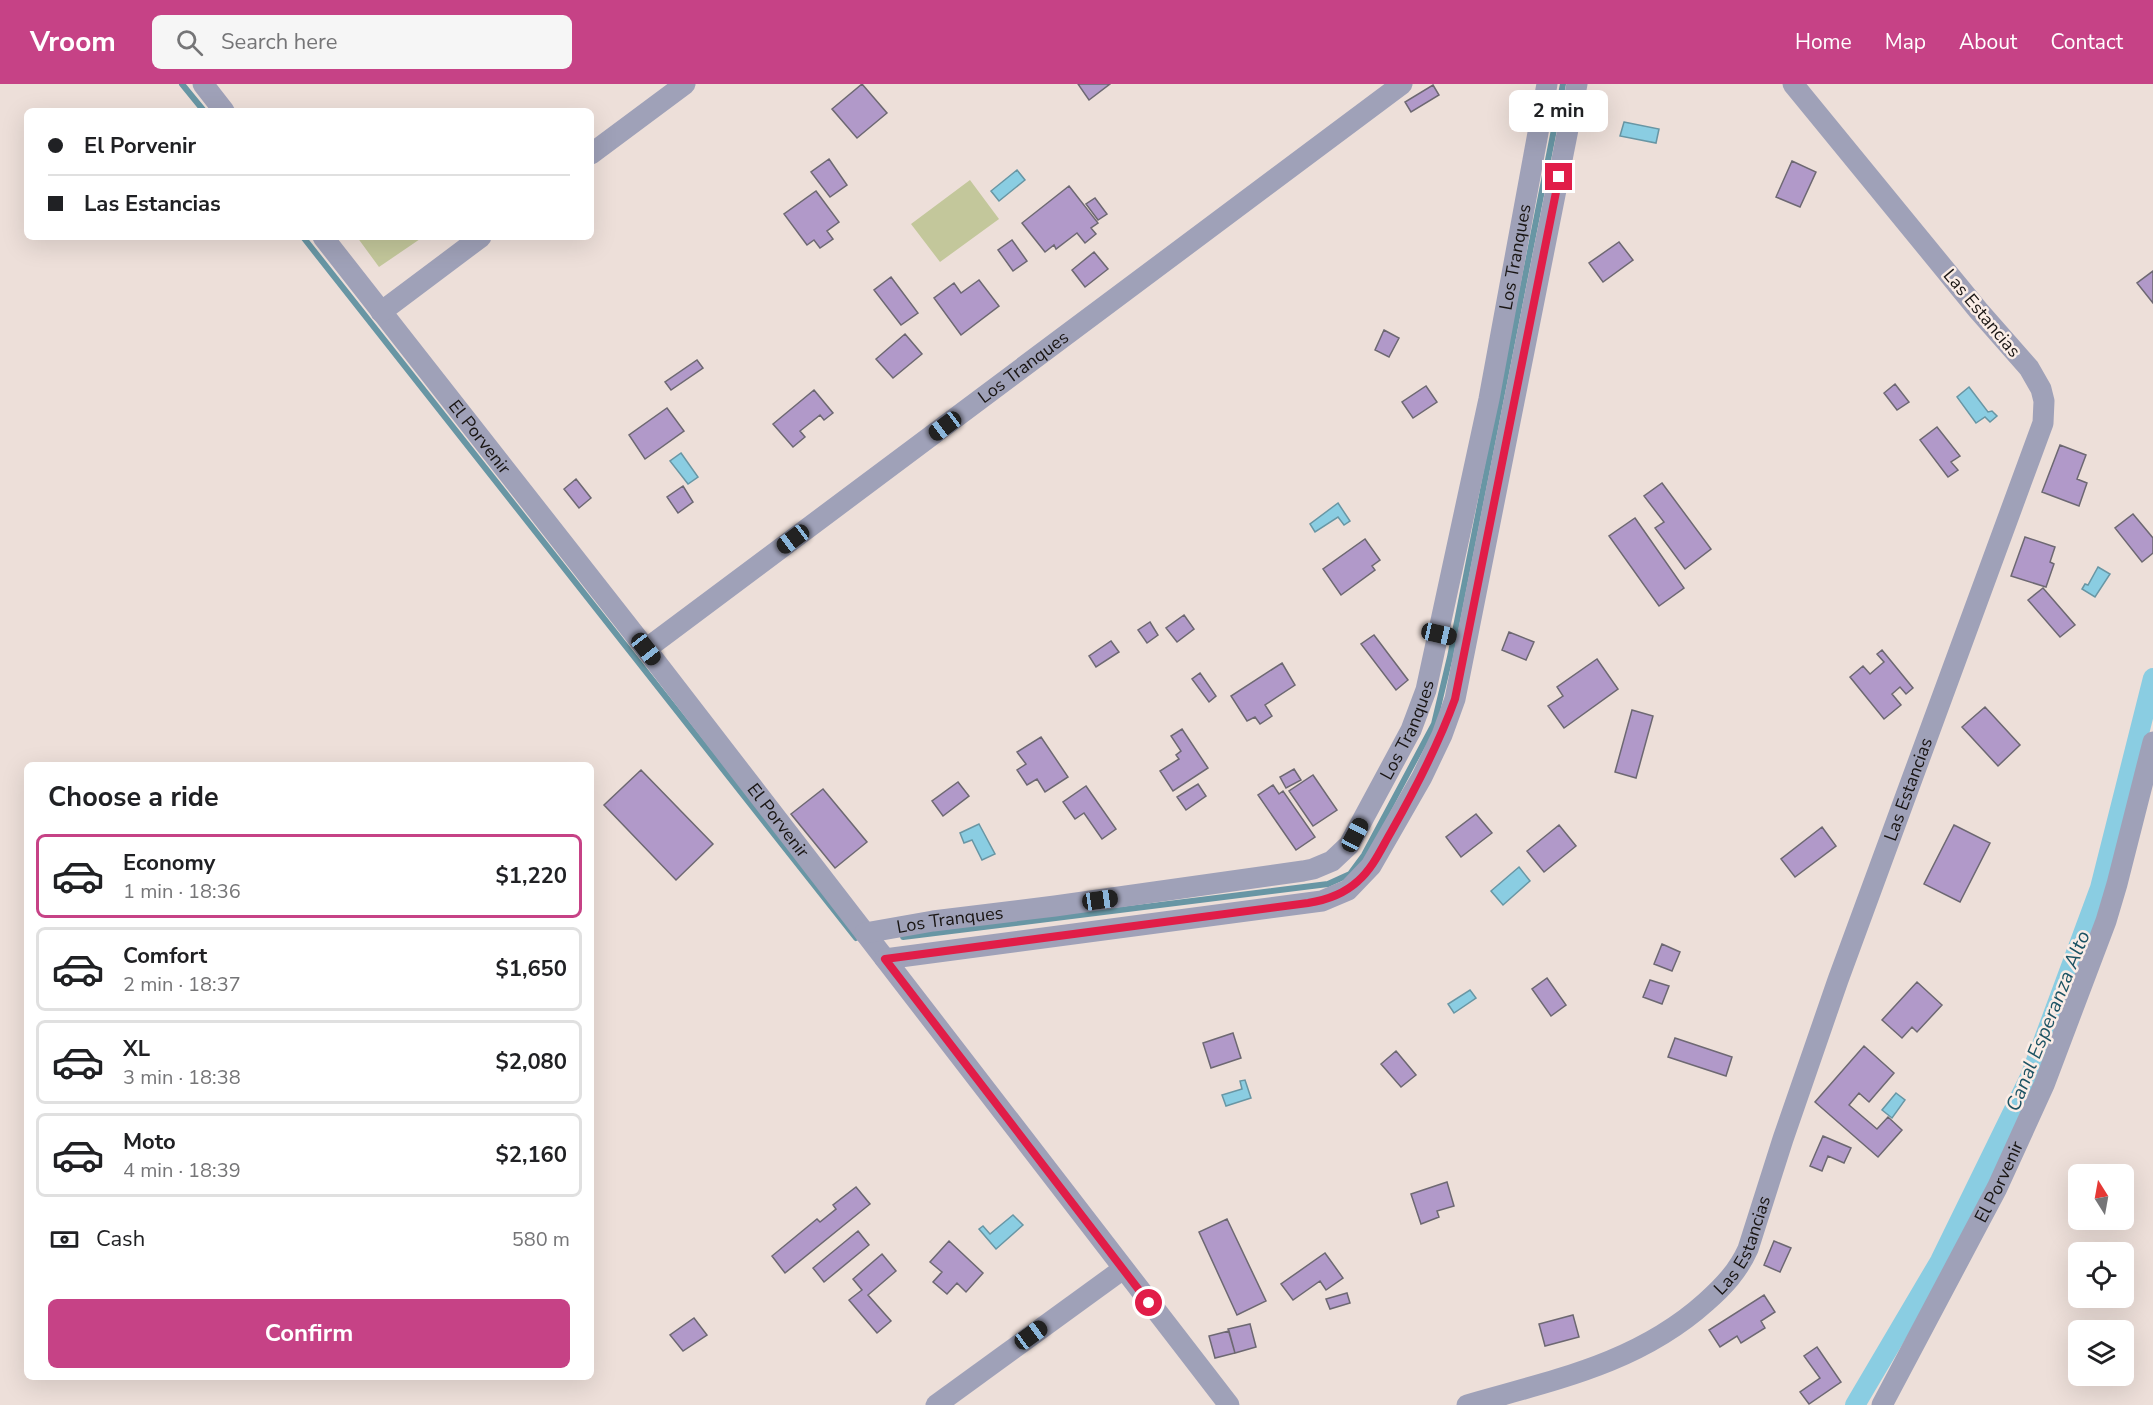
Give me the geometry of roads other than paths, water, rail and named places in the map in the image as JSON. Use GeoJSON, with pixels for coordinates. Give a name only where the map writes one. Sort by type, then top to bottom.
{"type":"FeatureCollection","features":[{"type":"Feature","properties":{"kind":"street"},"geometry":{"type":"LineString","coordinates":[[203,84],[222,108]]}},
{"type":"Feature","properties":{"kind":"street"},"geometry":{"type":"LineString","coordinates":[[594,152],[684,84]]}},
{"type":"Feature","properties":{"kind":"street","name":"Los Tranques"},"geometry":{"type":"LineString","coordinates":[[646,649],[1402,84]]}},
{"type":"Feature","properties":{"kind":"street","name":"Los Tranques"},"geometry":{"type":"LineString","coordinates":[[865,933],[933,921],[1303,871],[1323,866],[1341,854],[1349,845],[1411,730],[1426,690],[1489,399],[1547,84]]}},
{"type":"Feature","properties":{"kind":"street"},"geometry":{"type":"LineString","coordinates":[[885,959],[1322,901],[1348,890],[1371,866],[1432,756],[1455,699],[1577,84]]}},
{"type":"Feature","properties":{"kind":"street","name":"Las Estancias"},"geometry":{"type":"LineString","coordinates":[[1467,1405],[1596,1368],[1644,1346],[1688,1318],[1731,1278],[1741,1264],[1838,980],[2043,423],[2044,401],[2041,389],[2029,368],[1970,301],[1793,84]]}},
{"type":"Feature","properties":{"kind":"street","name":"El Porvenir"},"geometry":{"type":"LineString","coordinates":[[325,240],[646,649],[1229,1405]]}},
{"type":"Feature","properties":{"kind":"street"},"geometry":{"type":"LineString","coordinates":[[381,312],[477,240]]}},
{"type":"Feature","properties":{"kind":"street"},"geometry":{"type":"LineString","coordinates":[[1439,634],[1466,640]]}},
{"type":"Feature","properties":{"kind":"street","name":"El Porvenir"},"geometry":{"type":"LineString","coordinates":[[1882,1405],[1997,1188],[2049,1074],[2106,921],[2153,742]]}},
{"type":"Feature","properties":{"kind":"street"},"geometry":{"type":"LineString","coordinates":[[936,1405],[1123,1269]]}},
{"type":"Feature","properties":{"kind":"water"},"geometry":{"type":"Polygon","coordinates":[[[1624,122],[1659,129],[1656,143],[1620,136],[1624,122]]]}},
{"type":"Feature","properties":{"kind":"water"},"geometry":{"type":"Polygon","coordinates":[[[1017,170],[1025,180],[999,201],[991,191],[1017,170]]]}},
{"type":"Feature","properties":{"kind":"water"},"geometry":{"type":"Polygon","coordinates":[[[1969,387],[1988,412],[1992,411],[1997,416],[1990,422],[1985,417],[1976,423],[1957,397],[1969,387]]]}},
{"type":"Feature","properties":{"kind":"water"},"geometry":{"type":"Polygon","coordinates":[[[681,453],[698,477],[688,484],[670,461],[681,453]]]}},
{"type":"Feature","properties":{"kind":"water"},"geometry":{"type":"Polygon","coordinates":[[[1338,503],[1350,521],[1344,525],[1338,517],[1315,532],[1310,524],[1338,503]]]}},
{"type":"Feature","properties":{"kind":"water"},"geometry":{"type":"Polygon","coordinates":[[[2098,567],[2110,574],[2095,597],[2082,589],[2085,584],[2088,585],[2098,567]]]}},
{"type":"Feature","properties":{"kind":"water"},"geometry":{"type":"Polygon","coordinates":[[[979,824],[995,854],[982,860],[972,840],[964,843],[960,833],[979,824]]]}},
{"type":"Feature","properties":{"kind":"water"},"geometry":{"type":"Polygon","coordinates":[[[1519,867],[1530,881],[1503,905],[1491,891],[1519,867]]]}},
{"type":"Feature","properties":{"kind":"water"},"geometry":{"type":"Polygon","coordinates":[[[1470,990],[1476,998],[1454,1013],[1448,1004],[1470,990]]]}},
{"type":"Feature","properties":{"kind":"water"},"geometry":{"type":"Polygon","coordinates":[[[1245,1080],[1251,1098],[1226,1106],[1222,1095],[1242,1089],[1240,1081],[1245,1080]]]}},
{"type":"Feature","properties":{"kind":"water"},"geometry":{"type":"Polygon","coordinates":[[[1896,1093],[1905,1100],[1892,1118],[1882,1110],[1896,1093]]]}},
{"type":"Feature","properties":{"kind":"water"},"geometry":{"type":"Polygon","coordinates":[[[1013,1215],[1023,1225],[996,1249],[979,1229],[983,1226],[990,1234],[1013,1215]]]}},
{"type":"Feature","properties":{"kind":"waterway"},"geometry":{"type":"LineString","coordinates":[[182,84],[202,108]]}},
{"type":"Feature","properties":{"kind":"waterway"},"geometry":{"type":"LineString","coordinates":[[903,937],[1328,884],[1350,874],[1364,855],[1434,724],[1450,657],[1563,84]]}},
{"type":"Feature","properties":{"kind":"waterway"},"geometry":{"type":"LineString","coordinates":[[305,240],[856,938]]}},
{"type":"Feature","properties":{"kind":"waterway","name":"Canal Esperanza Alto"},"geometry":{"type":"LineString","coordinates":[[1855,1405],[1940,1261],[2030,1077],[2100,888],[2153,678]]}}]}
